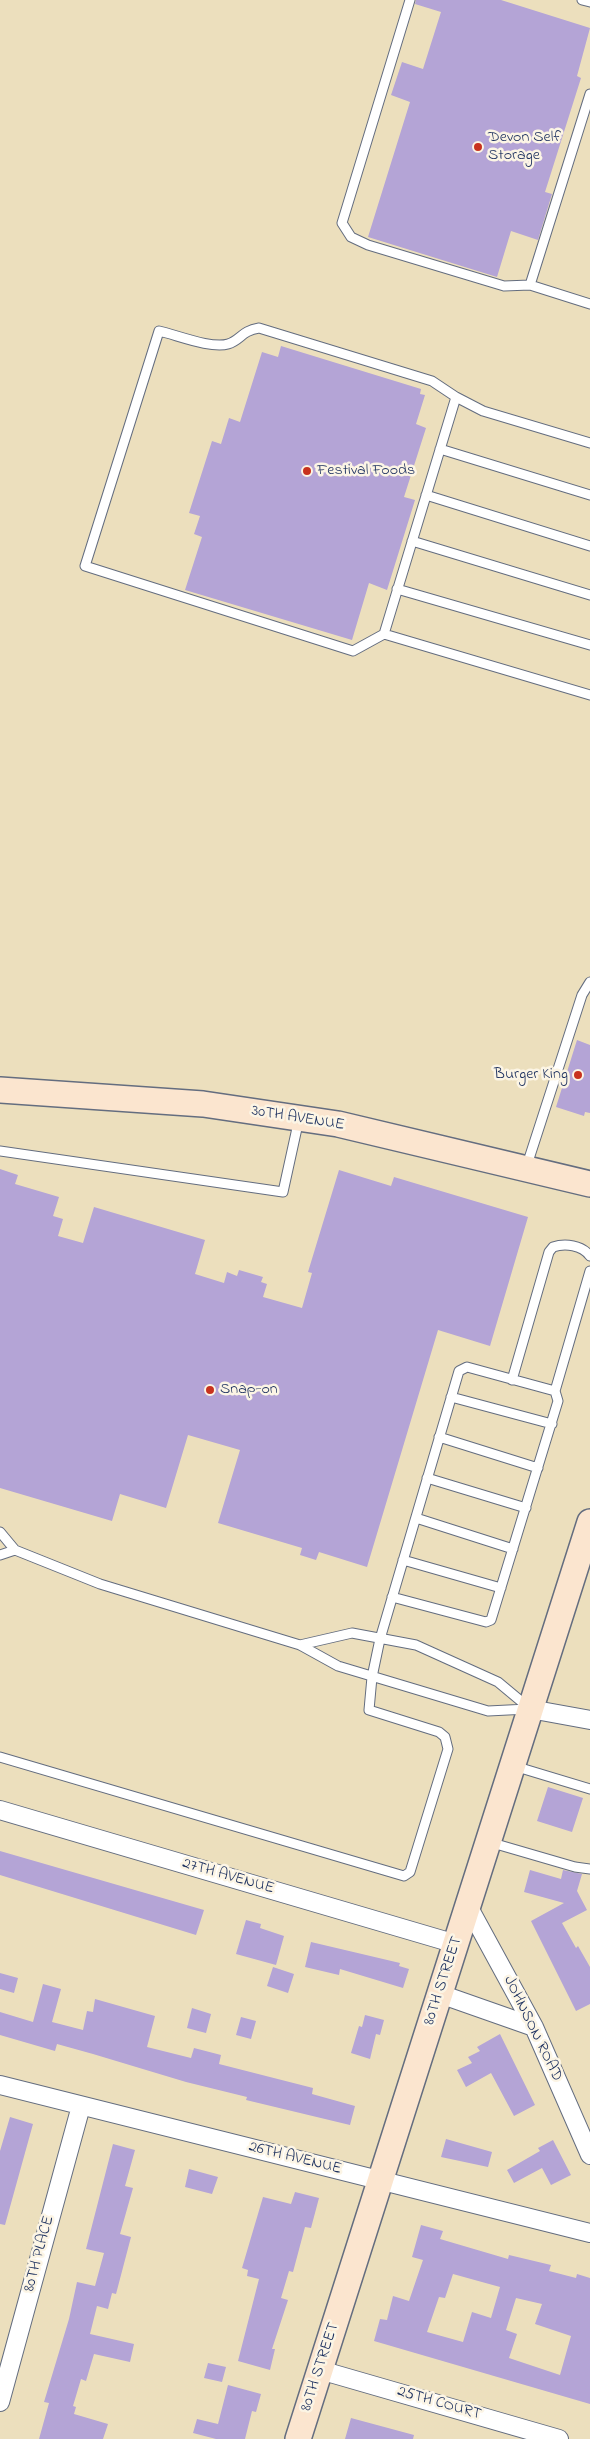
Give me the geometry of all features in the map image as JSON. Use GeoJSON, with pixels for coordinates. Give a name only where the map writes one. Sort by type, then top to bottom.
{"type":"FeatureCollection","features":[{"type":"Feature","properties":{"kind":"street","name":"30TH AVENUE"},"geometry":{"type":"LineString","coordinates":[[0,1090],[203,1104],[299,1119],[373,1132],[590,1184]]}},
{"type":"Feature","properties":{"kind":"street","name":"80TH STREET"},"geometry":{"type":"LineString","coordinates":[[298,2439],[590,1522]]}},
{"type":"Feature","properties":{"kind":"street"},"geometry":{"type":"LineString","coordinates":[[530,1709],[590,1720]]}},
{"type":"Feature","properties":{"kind":"street","name":"27TH AVENUE"},"geometry":{"type":"LineString","coordinates":[[0,1810],[456,1944]]}},
{"type":"Feature","properties":{"kind":"street","name":"JOHNSON ROAD"},"geometry":{"type":"LineString","coordinates":[[468,1906],[534,2027],[590,2155]]}},
{"type":"Feature","properties":{"kind":"street"},"geometry":{"type":"LineString","coordinates":[[440,1994],[534,2027]]}},
{"type":"Feature","properties":{"kind":"street","name":"26TH AVENUE"},"geometry":{"type":"LineString","coordinates":[[0,2085],[590,2233]]}},
{"type":"Feature","properties":{"kind":"street","name":"80TH PLACE"},"geometry":{"type":"LineString","coordinates":[[0,2402],[81,2106]]}},
{"type":"Feature","properties":{"kind":"street","name":"25TH COURT"},"geometry":{"type":"LineString","coordinates":[[320,2370],[558,2439]]}},
{"type":"Feature","properties":{"kind":"lane"},"geometry":{"type":"LineString","coordinates":[[410,0],[342,223],[351,237],[368,245],[504,286],[530,285],[590,304]]}},
{"type":"Feature","properties":{"kind":"lane"},"geometry":{"type":"LineString","coordinates":[[582,0],[590,2]]}},
{"type":"Feature","properties":{"kind":"lane"},"geometry":{"type":"LineString","coordinates":[[530,285],[589,99]]}},
{"type":"Feature","properties":{"kind":"lane"},"geometry":{"type":"LineString","coordinates":[[456,397],[384,634],[353,651],[85,566],[159,330],[216,346],[230,343],[246,330],[259,328],[432,381],[456,397],[483,411],[590,444]]}},
{"type":"Feature","properties":{"kind":"lane"},"geometry":{"type":"LineString","coordinates":[[440,449],[590,495]]}},
{"type":"Feature","properties":{"kind":"lane"},"geometry":{"type":"LineString","coordinates":[[426,495],[590,546]]}},
{"type":"Feature","properties":{"kind":"lane"},"geometry":{"type":"LineString","coordinates":[[412,541],[590,595]]}},
{"type":"Feature","properties":{"kind":"lane"},"geometry":{"type":"LineString","coordinates":[[397,589],[590,645]]}},
{"type":"Feature","properties":{"kind":"lane"},"geometry":{"type":"LineString","coordinates":[[384,634],[590,695]]}},
{"type":"Feature","properties":{"kind":"lane"},"geometry":{"type":"LineString","coordinates":[[526,1168],[582,995],[590,982]]}},
{"type":"Feature","properties":{"kind":"lane"},"geometry":{"type":"LineString","coordinates":[[0,1151],[284,1192],[299,1119]]}},
{"type":"Feature","properties":{"kind":"lane"},"geometry":{"type":"LineString","coordinates":[[512,1380],[549,1252],[553,1247],[567,1244],[584,1250],[590,1256]]}},
{"type":"Feature","properties":{"kind":"lane"},"geometry":{"type":"LineString","coordinates":[[392,1597],[486,1622],[491,1620],[552,1424],[558,1401],[555,1391],[590,1271]]}},
{"type":"Feature","properties":{"kind":"lane"},"geometry":{"type":"LineString","coordinates":[[0,1757],[400,1876],[408,1874],[448,1749],[448,1742],[439,1732],[369,1710],[372,1677],[380,1639],[451,1397],[459,1371],[463,1368],[555,1391]]}},
{"type":"Feature","properties":{"kind":"lane"},"geometry":{"type":"LineString","coordinates":[[451,1397],[552,1424]]}},
{"type":"Feature","properties":{"kind":"lane"},"geometry":{"type":"LineString","coordinates":[[439,1437],[538,1468]]}},
{"type":"Feature","properties":{"kind":"lane"},"geometry":{"type":"LineString","coordinates":[[427,1478],[526,1508]]}},
{"type":"Feature","properties":{"kind":"lane"},"geometry":{"type":"LineString","coordinates":[[416,1518],[513,1549]]}},
{"type":"Feature","properties":{"kind":"lane"},"geometry":{"type":"LineString","coordinates":[[0,1532],[15,1550],[100,1584],[300,1645],[338,1666],[488,1711],[530,1709]]}},
{"type":"Feature","properties":{"kind":"lane"},"geometry":{"type":"LineString","coordinates":[[0,1555],[15,1550]]}},
{"type":"Feature","properties":{"kind":"lane"},"geometry":{"type":"LineString","coordinates":[[403,1560],[501,1588]]}},
{"type":"Feature","properties":{"kind":"lane"},"geometry":{"type":"LineString","coordinates":[[300,1645],[352,1634],[416,1645],[494,1680],[530,1709]]}},
{"type":"Feature","properties":{"kind":"lane"},"geometry":{"type":"LineString","coordinates":[[512,1765],[590,1789]]}},
{"type":"Feature","properties":{"kind":"lane"},"geometry":{"type":"LineString","coordinates":[[488,1842],[574,1867],[590,1868]]}},
{"type":"Feature","properties":{"kind":"building","name":"Devon Self Storage"},"geometry":{"type":"Polygon","coordinates":[[[416,0],[501,0],[590,28],[577,76],[581,78],[545,192],[552,194],[538,240],[511,231],[497,277],[368,237],[410,102],[391,95],[402,62],[423,69],[441,12],[415,4],[416,0]]]}},
{"type":"Feature","properties":{"kind":"building","name":"Festival Foods"},"geometry":{"type":"Polygon","coordinates":[[[281,346],[421,389],[420,394],[425,395],[416,424],[426,428],[404,497],[415,500],[387,590],[369,583],[352,640],[185,590],[202,537],[194,534],[200,516],[189,513],[212,441],[221,444],[229,418],[240,422],[262,352],[278,357],[281,346]]]}},
{"type":"Feature","properties":{"kind":"building","name":"Burger King"},"geometry":{"type":"Polygon","coordinates":[[[577,1040],[590,1045],[590,1113],[585,1112],[584,1116],[556,1107],[577,1040]]]}},
{"type":"Feature","properties":{"kind":"building","name":"Snap-on"},"geometry":{"type":"Polygon","coordinates":[[[0,1169],[18,1175],[15,1184],[59,1197],[53,1216],[63,1219],[58,1236],[83,1243],[94,1207],[205,1240],[195,1274],[224,1283],[227,1272],[237,1276],[239,1270],[263,1277],[261,1282],[267,1284],[263,1297],[302,1308],[312,1273],[308,1272],[339,1170],[391,1186],[394,1177],[528,1217],[490,1346],[438,1330],[367,1567],[319,1552],[316,1560],[300,1555],[302,1548],[218,1523],[240,1450],[188,1435],[166,1508],[120,1494],[112,1521],[0,1488],[0,1169]]]}},
{"type":"Feature","properties":{"kind":"building"},"geometry":{"type":"Polygon","coordinates":[[[548,1787],[583,1798],[572,1832],[537,1821],[548,1787]]]}},
{"type":"Feature","properties":{"kind":"building"},"geometry":{"type":"Polygon","coordinates":[[[0,1851],[204,1910],[196,1935],[0,1875],[0,1851]]]}},
{"type":"Feature","properties":{"kind":"building"},"geometry":{"type":"Polygon","coordinates":[[[530,1870],[561,1879],[563,1870],[582,1874],[577,1891],[587,1910],[562,1923],[576,1948],[578,1946],[590,1967],[590,2004],[576,2011],[531,1921],[564,1903],[524,1892],[530,1870]]]}},
{"type":"Feature","properties":{"kind":"building"},"geometry":{"type":"Polygon","coordinates":[[[246,1920],[261,1924],[260,1928],[284,1936],[276,1965],[236,1954],[246,1920]]]}},
{"type":"Feature","properties":{"kind":"building"},"geometry":{"type":"Polygon","coordinates":[[[311,1942],[400,1963],[399,1966],[409,1969],[403,1988],[340,1969],[339,1975],[305,1967],[311,1942]]]}},
{"type":"Feature","properties":{"kind":"building"},"geometry":{"type":"Polygon","coordinates":[[[273,1967],[294,1974],[288,1993],[267,1986],[273,1967]]]}},
{"type":"Feature","properties":{"kind":"building"},"geometry":{"type":"Polygon","coordinates":[[[0,1973],[18,1978],[14,1993],[0,1989],[0,1973]]]}},
{"type":"Feature","properties":{"kind":"building"},"geometry":{"type":"Polygon","coordinates":[[[43,1984],[61,1989],[52,2022],[83,2030],[87,2011],[93,2012],[95,1999],[155,2016],[147,2047],[191,2058],[194,2048],[221,2055],[219,2064],[313,2088],[312,2094],[355,2106],[350,2125],[246,2100],[247,2097],[186,2082],[57,2044],[55,2051],[0,2035],[0,2012],[33,2022],[43,1984]]]}},
{"type":"Feature","properties":{"kind":"building"},"geometry":{"type":"Polygon","coordinates":[[[192,2008],[211,2014],[206,2033],[187,2028],[192,2008]]]}},
{"type":"Feature","properties":{"kind":"building"},"geometry":{"type":"Polygon","coordinates":[[[365,2015],[384,2020],[380,2035],[376,2034],[370,2059],[351,2053],[359,2026],[362,2027],[365,2015]]]}},
{"type":"Feature","properties":{"kind":"building"},"geometry":{"type":"Polygon","coordinates":[[[241,2017],[256,2021],[251,2039],[236,2035],[241,2017]]]}},
{"type":"Feature","properties":{"kind":"building"},"geometry":{"type":"Polygon","coordinates":[[[500,2034],[535,2105],[514,2116],[491,2073],[466,2087],[457,2070],[472,2063],[468,2057],[480,2051],[477,2047],[500,2034]]]}},
{"type":"Feature","properties":{"kind":"building"},"geometry":{"type":"Polygon","coordinates":[[[10,2117],[33,2124],[5,2225],[0,2224],[0,2151],[10,2117]]]}},
{"type":"Feature","properties":{"kind":"building"},"geometry":{"type":"Polygon","coordinates":[[[446,2139],[492,2152],[488,2167],[441,2157],[446,2139]]]}},
{"type":"Feature","properties":{"kind":"building"},"geometry":{"type":"Polygon","coordinates":[[[553,2140],[571,2175],[551,2185],[542,2168],[514,2183],[507,2170],[540,2151],[538,2148],[553,2140]]]}},
{"type":"Feature","properties":{"kind":"building"},"geometry":{"type":"Polygon","coordinates":[[[113,2144],[135,2150],[125,2186],[133,2188],[120,2234],[131,2237],[116,2294],[112,2293],[108,2309],[97,2306],[90,2334],[134,2344],[130,2362],[94,2354],[86,2381],[81,2379],[73,2406],[76,2407],[74,2414],[108,2424],[103,2439],[39,2439],[49,2403],[44,2402],[69,2319],[77,2282],[95,2286],[104,2253],[86,2249],[113,2144]]]}},
{"type":"Feature","properties":{"kind":"building"},"geometry":{"type":"Polygon","coordinates":[[[189,2169],[218,2177],[212,2194],[185,2187],[189,2169]]]}},
{"type":"Feature","properties":{"kind":"building"},"geometry":{"type":"Polygon","coordinates":[[[295,2192],[319,2198],[311,2228],[305,2227],[293,2272],[289,2271],[281,2298],[288,2300],[272,2349],[275,2349],[270,2370],[238,2361],[259,2279],[247,2276],[248,2270],[242,2268],[263,2197],[291,2204],[295,2192]]]}},
{"type":"Feature","properties":{"kind":"building"},"geometry":{"type":"Polygon","coordinates":[[[421,2225],[443,2231],[440,2239],[508,2259],[509,2255],[551,2265],[549,2271],[576,2278],[577,2274],[590,2278],[590,2404],[374,2341],[380,2319],[387,2320],[393,2296],[409,2301],[423,2260],[412,2257],[421,2225]],[[453,2274],[445,2298],[439,2297],[427,2332],[463,2342],[472,2312],[491,2318],[500,2287],[453,2274]],[[516,2298],[506,2330],[517,2334],[509,2358],[560,2375],[571,2336],[535,2324],[542,2304],[516,2298]]]}},
{"type":"Feature","properties":{"kind":"building"},"geometry":{"type":"Polygon","coordinates":[[[208,2363],[226,2367],[222,2382],[204,2378],[208,2363]]]}},
{"type":"Feature","properties":{"kind":"building"},"geometry":{"type":"Polygon","coordinates":[[[228,2385],[261,2394],[256,2412],[252,2411],[245,2439],[216,2439],[193,2433],[197,2419],[218,2424],[228,2385]]]}},
{"type":"Feature","properties":{"kind":"building"},"geometry":{"type":"Polygon","coordinates":[[[351,2418],[414,2435],[413,2439],[345,2439],[351,2418]]]}},
{"type":"Feature","properties":{"kind":"place","name":"Devon Self Storage"},"geometry":{"type":"Point","coordinates":[478,147]}},
{"type":"Feature","properties":{"kind":"place","name":"Festival Foods"},"geometry":{"type":"Point","coordinates":[307,471]}},
{"type":"Feature","properties":{"kind":"place","name":"Burger King"},"geometry":{"type":"Point","coordinates":[578,1075]}},
{"type":"Feature","properties":{"kind":"place","name":"Snap-on"},"geometry":{"type":"Point","coordinates":[210,1390]}}]}
